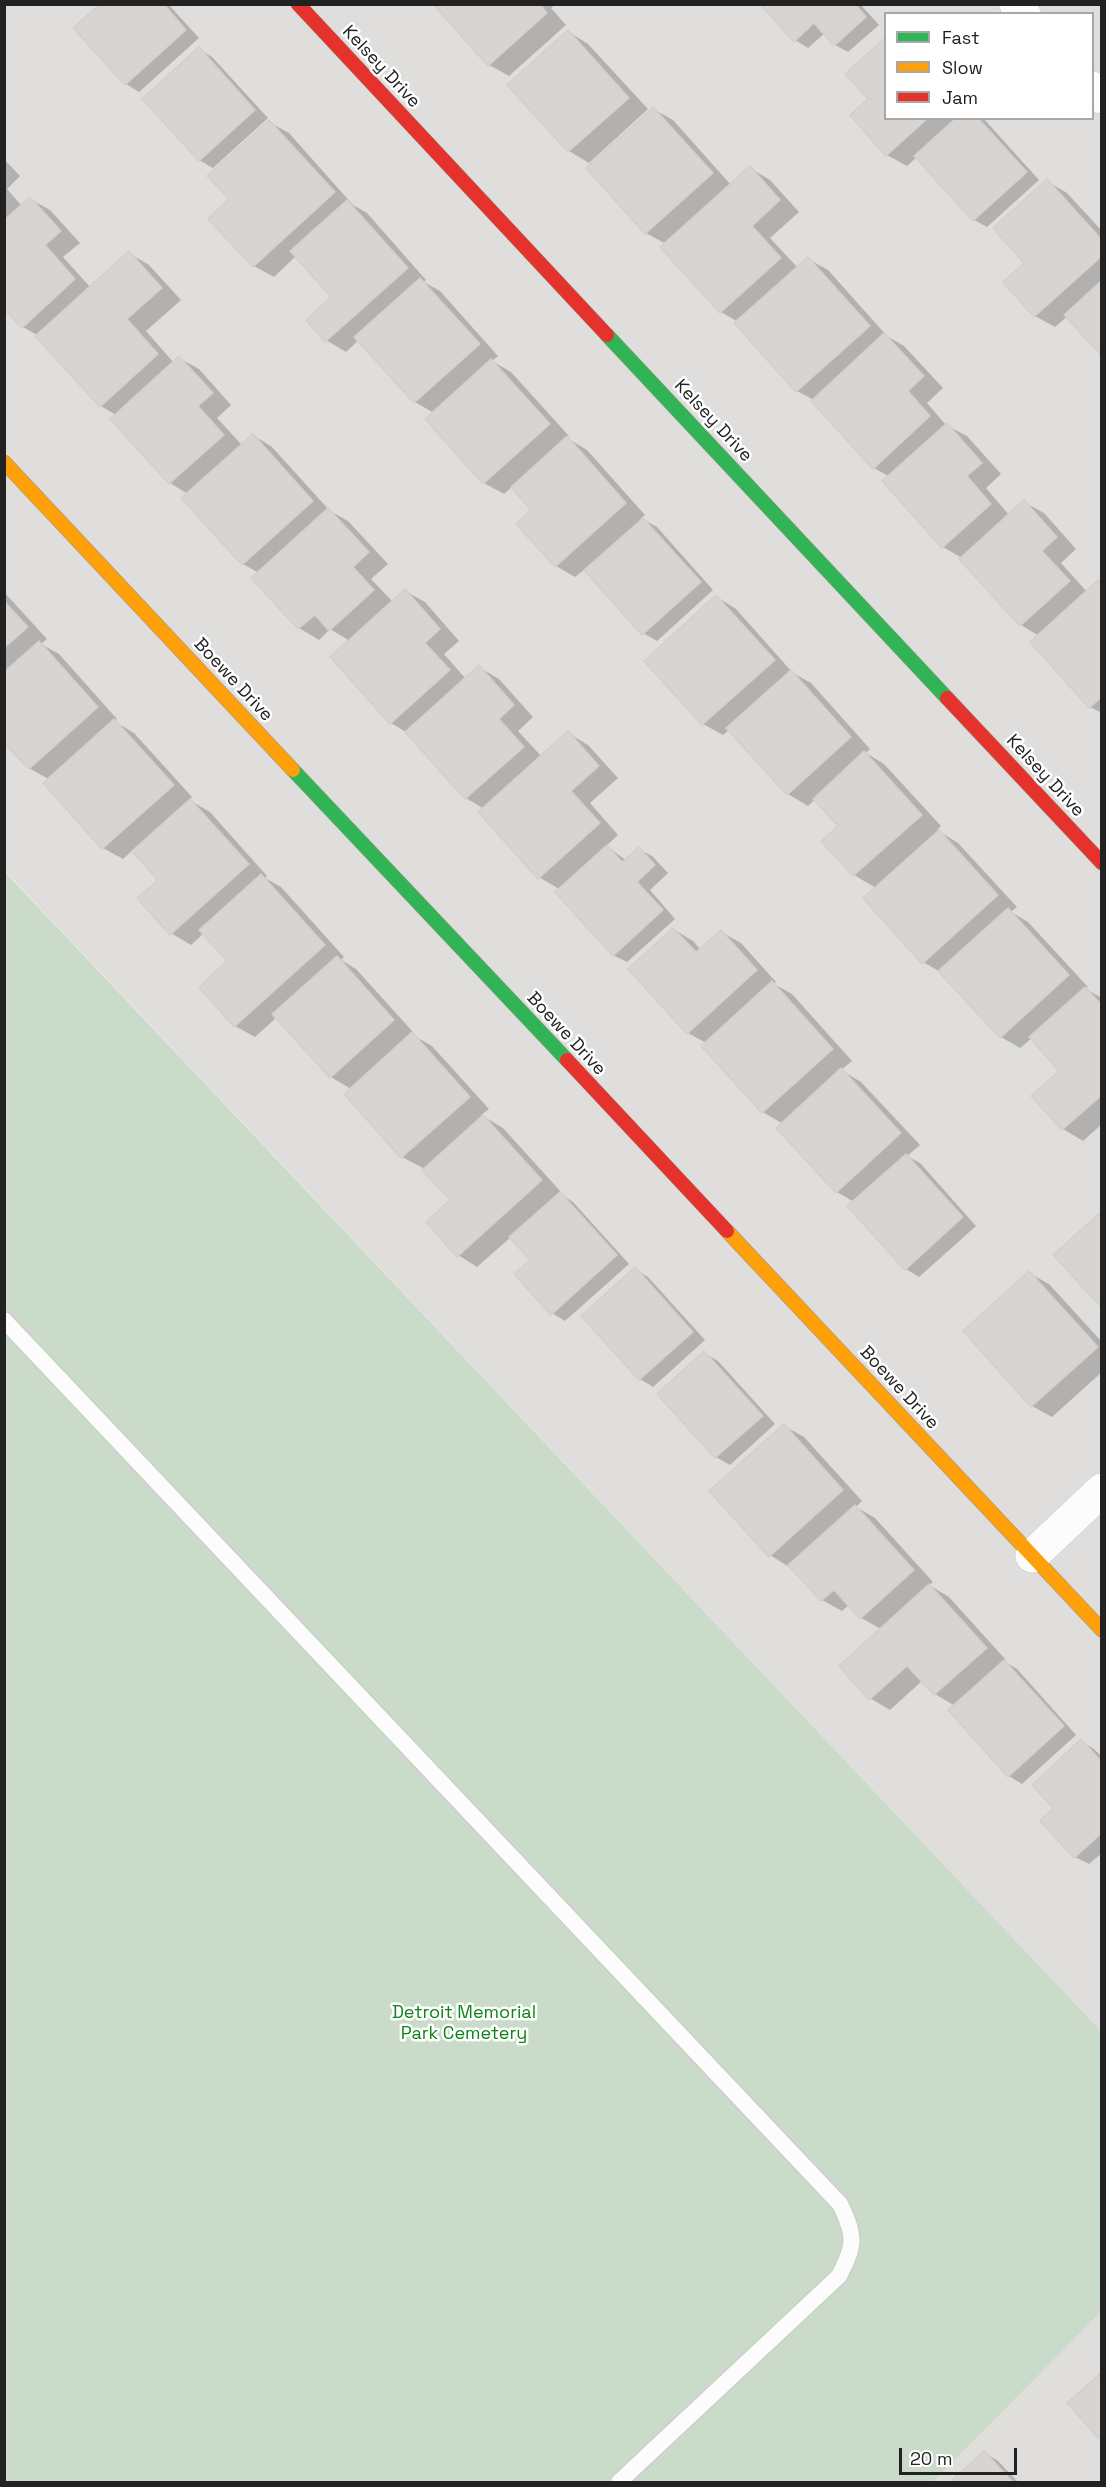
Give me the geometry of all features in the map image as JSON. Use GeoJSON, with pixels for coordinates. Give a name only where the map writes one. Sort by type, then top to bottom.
{"type":"FeatureCollection","features":[{"type":"Feature","properties":{"kind":"street","name":"Kelsey Drive"},"geometry":{"type":"LineString","coordinates":[[298,4],[1101,863]]}},
{"type":"Feature","properties":{"kind":"street","name":"Boewe Drive"},"geometry":{"type":"LineString","coordinates":[[4,462],[1101,1630]]}},
{"type":"Feature","properties":{"kind":"street"},"geometry":{"type":"LineString","coordinates":[[1032,1556],[1101,1490]]}},
{"type":"Feature","properties":{"kind":"lane"},"geometry":{"type":"LineString","coordinates":[[4,1320],[840,2204],[851,2226],[852,2252],[839,2276],[618,2482]]}},
{"type":"Feature","properties":{"kind":"shaded area"},"geometry":{"type":"Polygon","coordinates":[[[5,5],[1101,5],[1101,2031],[5,871],[5,5]]]}},
{"type":"Feature","properties":{"kind":"shaded area"},"geometry":{"type":"Polygon","coordinates":[[[1101,2312],[1101,2482],[933,2482],[1101,2312]]]}},
{"type":"Feature","properties":{"kind":"green space","name":"Detroit Memorial Park Cemetery"},"geometry":{"type":"Polygon","coordinates":[[[4,871],[1101,2031],[1101,2312],[933,2482],[5,2482],[4,871]]]}},
{"type":"Feature","properties":{"kind":"building"},"geometry":{"type":"Polygon","coordinates":[[[100,4],[164,4],[186,30],[125,85],[73,28],[100,4]]]}},
{"type":"Feature","properties":{"kind":"building"},"geometry":{"type":"Polygon","coordinates":[[[433,4],[540,4],[547,13],[488,66],[433,4]]]}},
{"type":"Feature","properties":{"kind":"building"},"geometry":{"type":"Polygon","coordinates":[[[760,4],[855,4],[866,17],[834,46],[814,23],[794,42],[760,4]]]}},
{"type":"Feature","properties":{"kind":"building"},"geometry":{"type":"Polygon","coordinates":[[[568,30],[629,98],[568,152],[507,85],[568,30]]]}},
{"type":"Feature","properties":{"kind":"building"},"geometry":{"type":"Polygon","coordinates":[[[884,39],[884,120],[926,120],[886,156],[850,115],[868,99],[845,74],[884,39]]]}},
{"type":"Feature","properties":{"kind":"building"},"geometry":{"type":"Polygon","coordinates":[[[199,47],[255,110],[199,161],[142,99],[199,47]]]}},
{"type":"Feature","properties":{"kind":"building"},"geometry":{"type":"Polygon","coordinates":[[[653,107],[713,173],[645,234],[586,168],[653,107]]]}},
{"type":"Feature","properties":{"kind":"building"},"geometry":{"type":"Polygon","coordinates":[[[269,120],[335,192],[253,267],[208,219],[229,199],[207,176],[269,120]]]}},
{"type":"Feature","properties":{"kind":"building"},"geometry":{"type":"Polygon","coordinates":[[[954,120],[980,120],[1027,172],[973,221],[914,156],[954,120]]]}},
{"type":"Feature","properties":{"kind":"building"},"geometry":{"type":"Polygon","coordinates":[[[750,166],[780,200],[752,226],[781,258],[720,313],[660,247],[750,166]]]}},
{"type":"Feature","properties":{"kind":"building"},"geometry":{"type":"Polygon","coordinates":[[[1047,179],[1102,240],[1102,256],[1034,317],[1003,282],[1024,263],[993,228],[1047,179]]]}},
{"type":"Feature","properties":{"kind":"building"},"geometry":{"type":"Polygon","coordinates":[[[30,197],[61,231],[45,245],[75,279],[22,328],[4,309],[4,220],[30,197]]]}},
{"type":"Feature","properties":{"kind":"building"},"geometry":{"type":"Polygon","coordinates":[[[347,200],[408,268],[325,342],[306,320],[331,297],[290,251],[347,200]]]}},
{"type":"Feature","properties":{"kind":"building"},"geometry":{"type":"Polygon","coordinates":[[[129,251],[162,288],[127,319],[158,354],[100,407],[35,336],[129,251]]]}},
{"type":"Feature","properties":{"kind":"building"},"geometry":{"type":"Polygon","coordinates":[[[808,257],[870,326],[796,392],[734,323],[808,257]]]}},
{"type":"Feature","properties":{"kind":"building"},"geometry":{"type":"Polygon","coordinates":[[[420,278],[480,344],[414,403],[354,337],[420,278]]]}},
{"type":"Feature","properties":{"kind":"building"},"geometry":{"type":"Polygon","coordinates":[[[1102,280],[1102,352],[1100,354],[1064,315],[1102,280]]]}},
{"type":"Feature","properties":{"kind":"building"},"geometry":{"type":"Polygon","coordinates":[[[884,333],[924,376],[908,391],[930,416],[873,469],[811,401],[884,333]]]}},
{"type":"Feature","properties":{"kind":"building"},"geometry":{"type":"Polygon","coordinates":[[[179,356],[213,393],[198,406],[224,435],[169,484],[110,419],[179,356]]]}},
{"type":"Feature","properties":{"kind":"building"},"geometry":{"type":"Polygon","coordinates":[[[491,359],[550,424],[483,484],[425,419],[491,359]]]}},
{"type":"Feature","properties":{"kind":"building"},"geometry":{"type":"Polygon","coordinates":[[[947,423],[982,463],[967,476],[991,504],[942,548],[882,481],[947,423]]]}},
{"type":"Feature","properties":{"kind":"building"},"geometry":{"type":"Polygon","coordinates":[[[253,434],[313,501],[242,565],[181,498],[253,434]]]}},
{"type":"Feature","properties":{"kind":"building"},"geometry":{"type":"Polygon","coordinates":[[[567,436],[626,503],[555,567],[516,524],[531,510],[511,487],[567,436]]]}},
{"type":"Feature","properties":{"kind":"building"},"geometry":{"type":"Polygon","coordinates":[[[1024,500],[1057,537],[1042,551],[1070,581],[1020,626],[959,559],[1024,500]]]}},
{"type":"Feature","properties":{"kind":"building"},"geometry":{"type":"Polygon","coordinates":[[[328,508],[369,552],[353,567],[374,590],[329,631],[315,615],[298,629],[251,578],[328,508]]]}},
{"type":"Feature","properties":{"kind":"building"},"geometry":{"type":"Polygon","coordinates":[[[643,518],[701,582],[642,635],[584,570],[643,518]]]}},
{"type":"Feature","properties":{"kind":"building"},"geometry":{"type":"Polygon","coordinates":[[[1098,580],[1102,583],[1102,697],[1089,708],[1030,642],[1098,580]]]}},
{"type":"Feature","properties":{"kind":"building"},"geometry":{"type":"Polygon","coordinates":[[[405,589],[440,629],[425,643],[450,670],[390,724],[330,657],[405,589]]]}},
{"type":"Feature","properties":{"kind":"building"},"geometry":{"type":"Polygon","coordinates":[[[716,595],[775,660],[702,725],[644,661],[716,595]]]}},
{"type":"Feature","properties":{"kind":"building"},"geometry":{"type":"Polygon","coordinates":[[[4,601],[28,627],[4,648],[4,601]]]}},
{"type":"Feature","properties":{"kind":"building"},"geometry":{"type":"Polygon","coordinates":[[[39,641],[98,707],[29,769],[4,743],[4,672],[39,641]]]}},
{"type":"Feature","properties":{"kind":"building"},"geometry":{"type":"Polygon","coordinates":[[[479,665],[514,705],[499,719],[524,747],[465,799],[405,732],[479,665]]]}},
{"type":"Feature","properties":{"kind":"building"},"geometry":{"type":"Polygon","coordinates":[[[791,670],[851,737],[787,795],[726,728],[791,670]]]}},
{"type":"Feature","properties":{"kind":"building"},"geometry":{"type":"Polygon","coordinates":[[[114,719],[174,785],[102,849],[43,783],[114,719]]]}},
{"type":"Feature","properties":{"kind":"building"},"geometry":{"type":"Polygon","coordinates":[[[568,731],[599,766],[571,791],[600,823],[538,879],[478,812],[568,731]]]}},
{"type":"Feature","properties":{"kind":"building"},"geometry":{"type":"Polygon","coordinates":[[[864,751],[922,815],[853,876],[821,841],[838,826],[813,799],[864,751]]]}},
{"type":"Feature","properties":{"kind":"building"},"geometry":{"type":"Polygon","coordinates":[[[190,799],[249,864],[170,935],[137,898],[158,880],[132,851],[190,799]]]}},
{"type":"Feature","properties":{"kind":"building"},"geometry":{"type":"Polygon","coordinates":[[[939,830],[998,895],[922,964],[863,898],[939,830]]]}},
{"type":"Feature","properties":{"kind":"building"},"geometry":{"type":"Polygon","coordinates":[[[607,845],[622,862],[639,847],[655,865],[637,882],[663,910],[613,956],[555,892],[607,845]]]}},
{"type":"Feature","properties":{"kind":"building"},"geometry":{"type":"Polygon","coordinates":[[[261,874],[325,945],[234,1027],[199,987],[227,961],[199,930],[261,874]]]}},
{"type":"Feature","properties":{"kind":"building"},"geometry":{"type":"Polygon","coordinates":[[[1008,908],[1069,975],[1000,1038],[938,971],[1008,908]]]}},
{"type":"Feature","properties":{"kind":"building"},"geometry":{"type":"Polygon","coordinates":[[[673,928],[696,952],[721,930],[757,970],[687,1034],[628,969],[673,928]]]}},
{"type":"Feature","properties":{"kind":"building"},"geometry":{"type":"Polygon","coordinates":[[[337,956],[394,1020],[330,1078],[272,1014],[337,956]]]}},
{"type":"Feature","properties":{"kind":"building"},"geometry":{"type":"Polygon","coordinates":[[[772,981],[833,1049],[762,1113],[701,1046],[772,981]]]}},
{"type":"Feature","properties":{"kind":"building"},"geometry":{"type":"Polygon","coordinates":[[[1085,987],[1102,1005],[1102,1095],[1062,1130],[1031,1096],[1059,1071],[1029,1037],[1085,987]]]}},
{"type":"Feature","properties":{"kind":"building"},"geometry":{"type":"Polygon","coordinates":[[[412,1032],[470,1097],[401,1158],[344,1094],[412,1032]]]}},
{"type":"Feature","properties":{"kind":"building"},"geometry":{"type":"Polygon","coordinates":[[[841,1068],[901,1133],[836,1193],[776,1128],[841,1068]]]}},
{"type":"Feature","properties":{"kind":"building"},"geometry":{"type":"Polygon","coordinates":[[[483,1115],[542,1180],[457,1257],[426,1222],[450,1200],[422,1170],[483,1115]]]}},
{"type":"Feature","properties":{"kind":"building"},"geometry":{"type":"Polygon","coordinates":[[[906,1154],[963,1217],[905,1270],[847,1206],[906,1154]]]}},
{"type":"Feature","properties":{"kind":"building"},"geometry":{"type":"Polygon","coordinates":[[[560,1192],[617,1255],[551,1315],[514,1274],[530,1260],[509,1237],[560,1192]]]}},
{"type":"Feature","properties":{"kind":"building"},"geometry":{"type":"Polygon","coordinates":[[[1102,1211],[1102,1308],[1053,1255],[1102,1211]]]}},
{"type":"Feature","properties":{"kind":"building"},"geometry":{"type":"Polygon","coordinates":[[[635,1267],[693,1332],[639,1380],[581,1316],[635,1267]]]}},
{"type":"Feature","properties":{"kind":"building"},"geometry":{"type":"Polygon","coordinates":[[[1029,1271],[1098,1347],[1031,1407],[963,1331],[1029,1271]]]}},
{"type":"Feature","properties":{"kind":"building"},"geometry":{"type":"Polygon","coordinates":[[[704,1351],[763,1416],[715,1458],[657,1394],[704,1351]]]}},
{"type":"Feature","properties":{"kind":"building"},"geometry":{"type":"Polygon","coordinates":[[[784,1424],[843,1490],[769,1557],[709,1491],[784,1424]]]}},
{"type":"Feature","properties":{"kind":"building"},"geometry":{"type":"Polygon","coordinates":[[[855,1505],[914,1570],[860,1619],[834,1590],[821,1601],[788,1565],[855,1505]]]}},
{"type":"Feature","properties":{"kind":"building"},"geometry":{"type":"Polygon","coordinates":[[[929,1584],[987,1648],[934,1695],[907,1666],[869,1700],[839,1666],[929,1584]]]}},
{"type":"Feature","properties":{"kind":"building"},"geometry":{"type":"Polygon","coordinates":[[[1004,1660],[1064,1726],[1008,1777],[948,1710],[1004,1660]]]}},
{"type":"Feature","properties":{"kind":"building"},"geometry":{"type":"Polygon","coordinates":[[[1081,1739],[1102,1762],[1102,1833],[1074,1858],[1040,1821],[1053,1808],[1032,1785],[1081,1739]]]}},
{"type":"Feature","properties":{"kind":"building"},"geometry":{"type":"Polygon","coordinates":[[[1101,2373],[1102,2437],[1099,2439],[1067,2403],[1101,2373]]]}},
{"type":"Feature","properties":{"kind":"building"},"geometry":{"type":"Polygon","coordinates":[[[984,2451],[1013,2482],[950,2482],[984,2451]]]}},
{"type":"Feature","properties":{"kind":"traffic: fast"},"geometry":{"type":"LineString","coordinates":[[607,335],[947,698]]}},
{"type":"Feature","properties":{"kind":"traffic: fast"},"geometry":{"type":"LineString","coordinates":[[293,770],[567,1060]]}},
{"type":"Feature","properties":{"kind":"traffic: slow"},"geometry":{"type":"LineString","coordinates":[[4,462],[293,770]]}},
{"type":"Feature","properties":{"kind":"traffic: slow"},"geometry":{"type":"LineString","coordinates":[[727,1231],[1102,1630]]}},
{"type":"Feature","properties":{"kind":"traffic: jam"},"geometry":{"type":"LineString","coordinates":[[298,4],[607,335]]}},
{"type":"Feature","properties":{"kind":"traffic: jam"},"geometry":{"type":"LineString","coordinates":[[947,698],[1102,863]]}},
{"type":"Feature","properties":{"kind":"traffic: jam"},"geometry":{"type":"LineString","coordinates":[[567,1060],[727,1231]]}}]}
